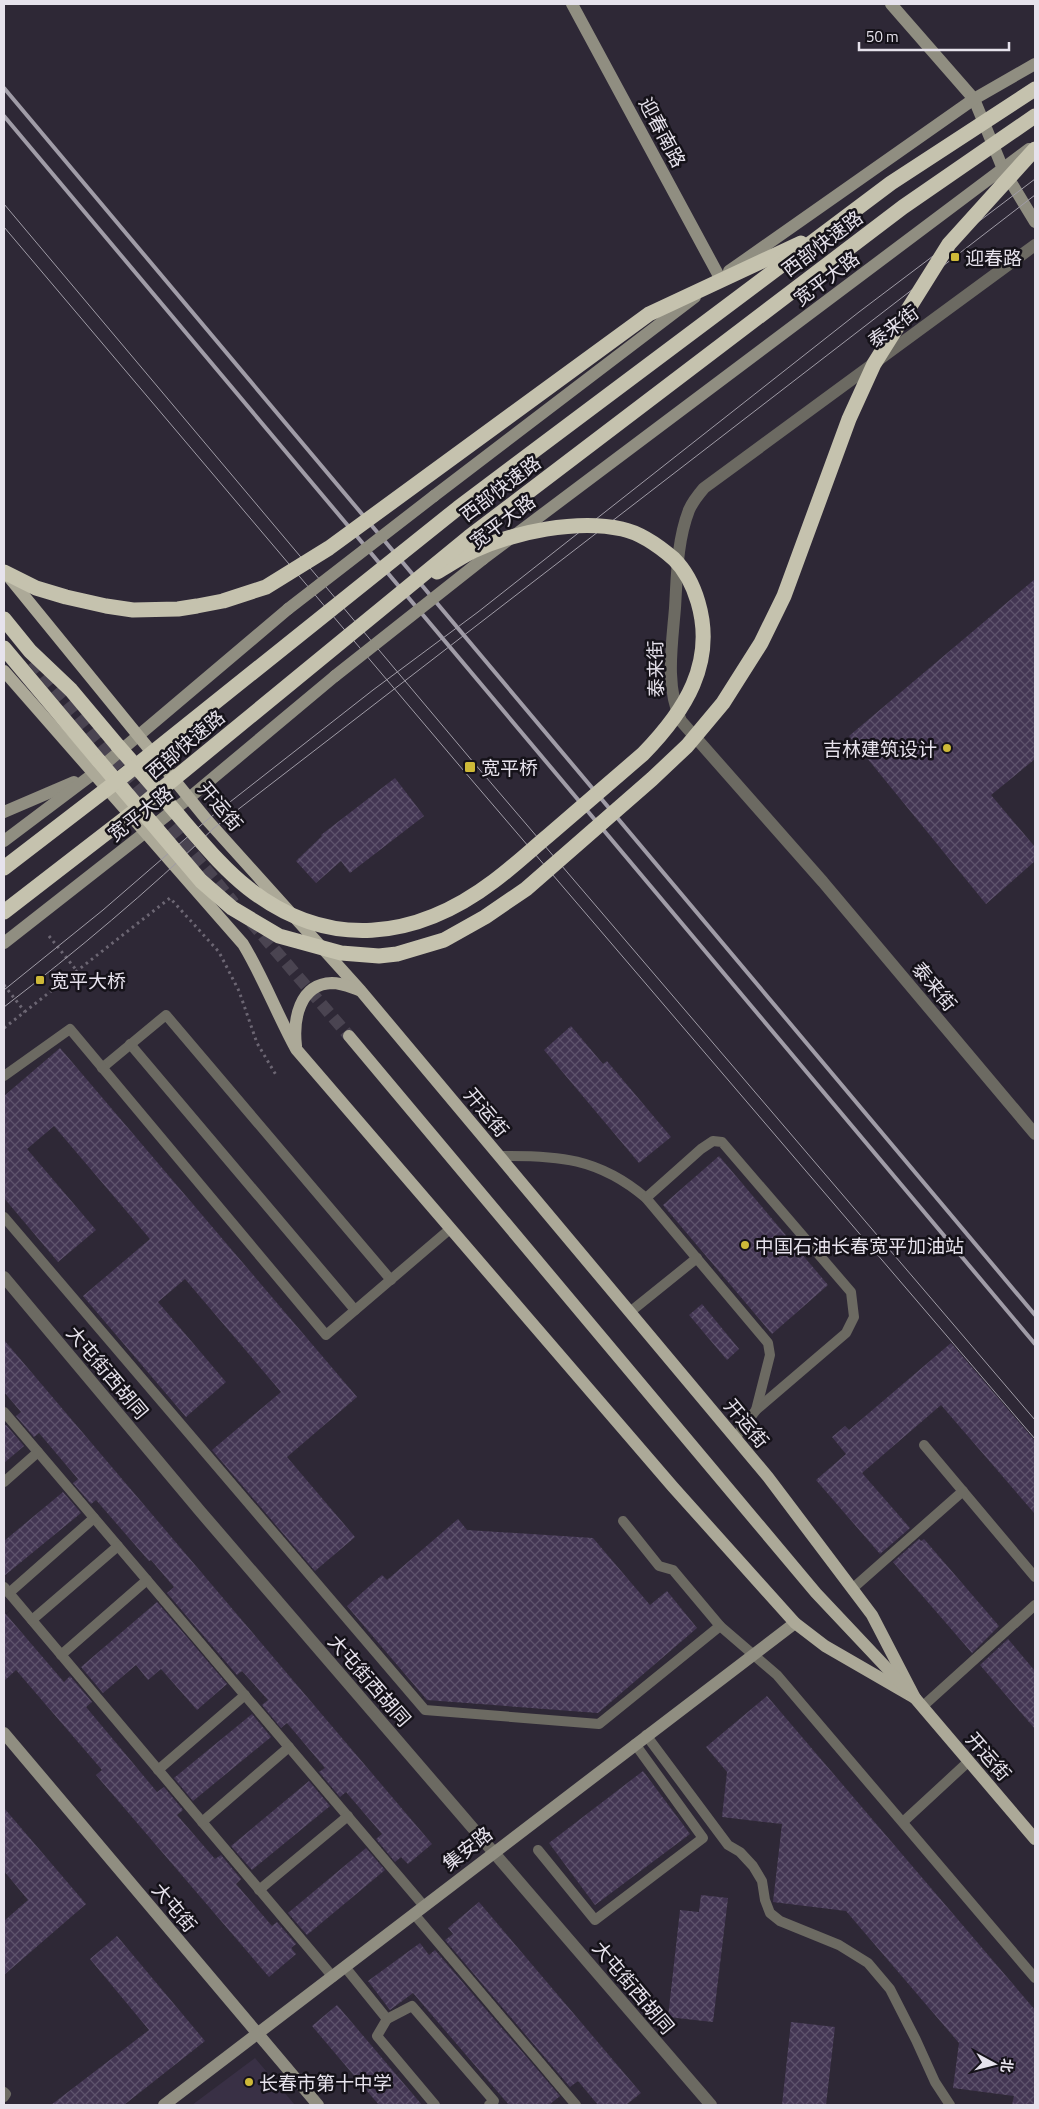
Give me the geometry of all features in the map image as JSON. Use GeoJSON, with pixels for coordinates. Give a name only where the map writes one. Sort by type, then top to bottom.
{"type":"FeatureCollection","features":[{"type":"Feature","properties":{"kind":"highway","name":"西部快速路"},"geometry":{"type":"LineString","coordinates":[[4,868],[112,785],[458,508],[891,183],[1035,89]]}},
{"type":"Feature","properties":{"kind":"highway","name":"西部快速路"},"geometry":{"type":"LineString","coordinates":[[4,912],[136,810],[468,537],[903,207],[1035,116]]}},
{"type":"Feature","properties":{"kind":"highway"},"geometry":{"type":"LineString","coordinates":[[4,648],[201,881],[232,908],[279,936],[342,954],[370,956],[396,954],[444,940],[485,917],[526,889],[687,746],[723,703],[761,643],[784,596],[849,419],[874,364],[949,244],[1035,149]]}},
{"type":"Feature","properties":{"kind":"highway"},"geometry":{"type":"LineString","coordinates":[[4,571],[36,588],[66,597],[133,610],[178,609],[214,603],[266,587],[329,548],[649,314],[825,232]]}},
{"type":"Feature","properties":{"kind":"highway"},"geometry":{"type":"LineString","coordinates":[[4,619],[30,651],[71,690],[213,855],[247,887],[283,911],[320,926],[344,930],[396,929],[414,924],[470,897],[506,871],[629,766],[659,738],[683,705],[695,679],[704,648],[704,629],[700,610],[687,574],[662,549],[623,529],[605,526],[568,526],[531,532],[474,551],[398,593]]}},
{"type":"Feature","properties":{"kind":"main road","name":"迎春南路"},"geometry":{"type":"LineString","coordinates":[[572,4],[720,278]]}},
{"type":"Feature","properties":{"kind":"main road"},"geometry":{"type":"LineString","coordinates":[[891,4],[974,99],[1003,169],[1035,222]]}},
{"type":"Feature","properties":{"kind":"main road"},"geometry":{"type":"LineString","coordinates":[[4,841],[140,736],[288,609],[720,278],[974,99],[1035,64]]}},
{"type":"Feature","properties":{"kind":"main road","name":"宽平大路"},"geometry":{"type":"LineString","coordinates":[[4,943],[189,798],[335,676],[483,559],[1035,145]]}},
{"type":"Feature","properties":{"kind":"main road","name":"开运街"},"geometry":{"type":"LineString","coordinates":[[4,571],[189,798],[361,991],[768,1477],[872,1615],[919,1702]]}},
{"type":"Feature","properties":{"kind":"main road","name":"开运街"},"geometry":{"type":"LineString","coordinates":[[4,672],[243,944],[258,969],[279,1018],[296,1049],[680,1494],[795,1623],[825,1646],[919,1702]]}},
{"type":"Feature","properties":{"kind":"main road"},"geometry":{"type":"LineString","coordinates":[[4,812],[93,774]]}},
{"type":"Feature","properties":{"kind":"main road"},"geometry":{"type":"LineString","coordinates":[[296,1049],[294,1031],[296,1014],[302,1001],[314,989],[330,983],[342,984],[361,991]]}},
{"type":"Feature","properties":{"kind":"main road","name":"开运街"},"geometry":{"type":"LineString","coordinates":[[349,1036],[816,1593],[919,1702],[1035,1839]]}},
{"type":"Feature","properties":{"kind":"main road","name":"集安路"},"geometry":{"type":"LineString","coordinates":[[164,2105],[333,1977],[494,1851],[795,1623]]}},
{"type":"Feature","properties":{"kind":"main road","name":"大屯街"},"geometry":{"type":"LineString","coordinates":[[4,1733],[318,2105]]}},
{"type":"Feature","properties":{"kind":"street","name":"泰来街"},"geometry":{"type":"LineString","coordinates":[[1035,245],[704,488],[696,497],[690,510],[679,551],[670,670],[675,708],[681,720],[823,882],[1035,1134]]}},
{"type":"Feature","properties":{"kind":"street","name":"大屯街西胡同"},"geometry":{"type":"LineString","coordinates":[[4,1277],[200,1511],[711,2105]]}},
{"type":"Feature","properties":{"kind":"lane"},"geometry":{"type":"LineString","coordinates":[[102,1068],[166,1015],[391,1280]]}},
{"type":"Feature","properties":{"kind":"lane"},"geometry":{"type":"LineString","coordinates":[[4,1076],[70,1029],[326,1335],[450,1229]]}},
{"type":"Feature","properties":{"kind":"lane"},"geometry":{"type":"LineString","coordinates":[[130,1044],[355,1310]]}},
{"type":"Feature","properties":{"kind":"lane"},"geometry":{"type":"LineString","coordinates":[[646,1198],[701,1148],[713,1141],[722,1142],[851,1292],[854,1318],[846,1333],[756,1410],[735,1438]]}},
{"type":"Feature","properties":{"kind":"lane"},"geometry":{"type":"LineString","coordinates":[[499,1156],[541,1155],[573,1160],[603,1170],[626,1182],[646,1198],[768,1343],[770,1355],[756,1410]]}},
{"type":"Feature","properties":{"kind":"lane"},"geometry":{"type":"LineString","coordinates":[[4,1217],[425,1710],[600,1724],[720,1626]]}},
{"type":"Feature","properties":{"kind":"lane"},"geometry":{"type":"LineString","coordinates":[[630,1312],[697,1258]]}},
{"type":"Feature","properties":{"kind":"lane"},"geometry":{"type":"LineString","coordinates":[[4,1412],[348,1816],[419,1910],[572,2104]]}},
{"type":"Feature","properties":{"kind":"lane"},"geometry":{"type":"LineString","coordinates":[[924,1445],[1035,1577]]}},
{"type":"Feature","properties":{"kind":"lane"},"geometry":{"type":"LineString","coordinates":[[4,1482],[38,1452]]}},
{"type":"Feature","properties":{"kind":"lane"},"geometry":{"type":"LineString","coordinates":[[852,1589],[963,1491]]}},
{"type":"Feature","properties":{"kind":"lane"},"geometry":{"type":"LineString","coordinates":[[94,1518],[7,1590],[333,1977]]}},
{"type":"Feature","properties":{"kind":"lane"},"geometry":{"type":"LineString","coordinates":[[623,1521],[658,1566],[673,1570],[720,1626],[778,1675],[1035,1978]]}},
{"type":"Feature","properties":{"kind":"lane"},"geometry":{"type":"LineString","coordinates":[[32,1620],[118,1546]]}},
{"type":"Feature","properties":{"kind":"lane"},"geometry":{"type":"LineString","coordinates":[[61,1655],[147,1580]]}},
{"type":"Feature","properties":{"kind":"lane"},"geometry":{"type":"LineString","coordinates":[[919,1702],[1035,1605]]}},
{"type":"Feature","properties":{"kind":"lane"},"geometry":{"type":"LineString","coordinates":[[158,1770],[245,1695]]}},
{"type":"Feature","properties":{"kind":"lane"},"geometry":{"type":"LineString","coordinates":[[646,1735],[728,1845],[740,1852],[753,1866],[762,1881],[770,1913],[780,1922],[839,1944],[868,1963],[890,1989],[935,2082],[950,2105]]}},
{"type":"Feature","properties":{"kind":"lane"},"geometry":{"type":"LineString","coordinates":[[538,1850],[595,1920],[703,1838],[635,1744]]}},
{"type":"Feature","properties":{"kind":"lane"},"geometry":{"type":"LineString","coordinates":[[202,1822],[289,1747]]}},
{"type":"Feature","properties":{"kind":"lane"},"geometry":{"type":"LineString","coordinates":[[902,1822],[969,1761]]}},
{"type":"Feature","properties":{"kind":"lane"},"geometry":{"type":"LineString","coordinates":[[259,1890],[348,1816]]}},
{"type":"Feature","properties":{"kind":"lane"},"geometry":{"type":"LineString","coordinates":[[345,1966],[387,2019]]}},
{"type":"Feature","properties":{"kind":"lane"},"geometry":{"type":"LineString","coordinates":[[435,2105],[377,2036],[387,2019],[412,2006],[494,2101],[489,2105]]}},
{"type":"Feature","properties":{"kind":"lane"},"geometry":{"type":"LineString","coordinates":[[4,2092],[6,2094],[4,2097]]}},
{"type":"Feature","properties":{"kind":"path"},"geometry":{"type":"LineString","coordinates":[[4,1028],[170,898],[219,952],[239,991],[256,1043],[276,1075]]}},
{"type":"Feature","properties":{"kind":"path"},"geometry":{"type":"LineString","coordinates":[[49,936],[77,971]]}},
{"type":"Feature","properties":{"kind":"path"},"geometry":{"type":"LineString","coordinates":[[4,985],[25,1012]]}},
{"type":"Feature","properties":{"kind":"shaded area","name":"长春市第十中学"},"geometry":{"type":"Polygon","coordinates":[[[255,2058],[295,2105],[192,2105],[255,2058]]]}},
{"type":"Feature","properties":{"kind":"building","name":"吉林建筑设计"},"geometry":{"type":"Polygon","coordinates":[[[1035,579],[1035,759],[991,795],[1035,847],[1035,861],[986,904],[849,736],[1035,579]]]}},
{"type":"Feature","properties":{"kind":"building"},"geometry":{"type":"Polygon","coordinates":[[[395,778],[424,816],[350,873],[341,861],[316,883],[296,861],[321,835],[395,778]]]}},
{"type":"Feature","properties":{"kind":"building"},"geometry":{"type":"Polygon","coordinates":[[[571,1026],[603,1064],[607,1061],[671,1137],[639,1163],[544,1050],[571,1026]]]}},
{"type":"Feature","properties":{"kind":"building"},"geometry":{"type":"Polygon","coordinates":[[[60,1048],[357,1397],[287,1457],[355,1537],[315,1571],[212,1450],[281,1392],[185,1279],[158,1302],[226,1382],[186,1417],[83,1296],[150,1239],[54,1126],[27,1149],[96,1230],[58,1262],[4,1198],[4,1096],[60,1048]]]}},
{"type":"Feature","properties":{"kind":"building","name":"中国石油长春宽平加油站"},"geometry":{"type":"Polygon","coordinates":[[[719,1156],[828,1285],[772,1334],[663,1205],[719,1156]]]}},
{"type":"Feature","properties":{"kind":"building"},"geometry":{"type":"Polygon","coordinates":[[[702,1304],[739,1349],[727,1360],[689,1315],[702,1304]]]}},
{"type":"Feature","properties":{"kind":"building"},"geometry":{"type":"Polygon","coordinates":[[[4,1340],[432,1844],[408,1864],[401,1857],[395,1862],[376,1839],[382,1834],[346,1792],[340,1797],[319,1772],[325,1768],[287,1723],[281,1728],[262,1705],[268,1700],[242,1671],[237,1675],[167,1593],[174,1587],[96,1500],[91,1504],[73,1483],[78,1479],[39,1433],[34,1437],[16,1416],[21,1412],[4,1392],[4,1340]]]}},
{"type":"Feature","properties":{"kind":"building"},"geometry":{"type":"Polygon","coordinates":[[[951,1343],[1035,1441],[1035,1514],[941,1405],[862,1473],[910,1528],[880,1554],[816,1480],[846,1454],[832,1437],[845,1426],[849,1430],[951,1343]]]}},
{"type":"Feature","properties":{"kind":"building"},"geometry":{"type":"Polygon","coordinates":[[[6,1425],[24,1446],[4,1463],[4,1426],[6,1425]]]}},
{"type":"Feature","properties":{"kind":"building"},"geometry":{"type":"Polygon","coordinates":[[[63,1492],[81,1513],[4,1576],[4,1541],[63,1492]]]}},
{"type":"Feature","properties":{"kind":"building"},"geometry":{"type":"Polygon","coordinates":[[[458,1519],[467,1530],[593,1538],[650,1605],[667,1591],[697,1628],[598,1713],[427,1700],[347,1606],[382,1575],[387,1580],[458,1519]]]}},
{"type":"Feature","properties":{"kind":"building"},"geometry":{"type":"Polygon","coordinates":[[[919,1539],[921,1541],[924,1539],[999,1626],[972,1653],[893,1562],[919,1539]]]}},
{"type":"Feature","properties":{"kind":"building"},"geometry":{"type":"Polygon","coordinates":[[[157,1602],[227,1684],[197,1710],[161,1669],[148,1680],[136,1665],[103,1693],[81,1667],[157,1602]]]}},
{"type":"Feature","properties":{"kind":"building"},"geometry":{"type":"Polygon","coordinates":[[[4,1612],[64,1682],[70,1676],[92,1702],[86,1707],[157,1792],[164,1787],[183,1810],[177,1815],[215,1859],[221,1855],[241,1879],[236,1884],[272,1926],[277,1922],[296,1944],[291,1948],[296,1954],[269,1977],[96,1775],[102,1770],[16,1670],[4,1681],[4,1612]]]}},
{"type":"Feature","properties":{"kind":"building"},"geometry":{"type":"Polygon","coordinates":[[[1008,1639],[1035,1671],[1035,1729],[980,1665],[1008,1639]]]}},
{"type":"Feature","properties":{"kind":"building"},"geometry":{"type":"Polygon","coordinates":[[[767,1696],[1035,2010],[1035,2105],[1012,2105],[1014,2096],[953,2088],[959,2043],[846,1911],[773,1902],[782,1824],[722,1817],[727,1772],[706,1747],[767,1696]]]}},
{"type":"Feature","properties":{"kind":"building"},"geometry":{"type":"Polygon","coordinates":[[[252,1714],[271,1737],[193,1801],[174,1778],[252,1714]]]}},
{"type":"Feature","properties":{"kind":"building"},"geometry":{"type":"Polygon","coordinates":[[[643,1771],[690,1834],[595,1905],[549,1843],[643,1771]]]}},
{"type":"Feature","properties":{"kind":"building"},"geometry":{"type":"Polygon","coordinates":[[[309,1781],[330,1806],[252,1870],[231,1846],[309,1781]]]}},
{"type":"Feature","properties":{"kind":"building"},"geometry":{"type":"Polygon","coordinates":[[[4,1808],[86,1904],[4,1975],[4,1921],[28,1900],[4,1871],[4,1808]]]}},
{"type":"Feature","properties":{"kind":"building"},"geometry":{"type":"Polygon","coordinates":[[[366,1848],[385,1870],[307,1935],[288,1913],[366,1848]]]}},
{"type":"Feature","properties":{"kind":"building"},"geometry":{"type":"Polygon","coordinates":[[[701,1895],[728,1898],[713,2022],[668,2017],[680,1910],[699,1912],[701,1895]]]}},
{"type":"Feature","properties":{"kind":"building"},"geometry":{"type":"Polygon","coordinates":[[[479,1902],[641,2093],[626,2105],[598,2105],[578,2081],[570,2087],[445,1940],[453,1934],[448,1928],[479,1902]]]}},
{"type":"Feature","properties":{"kind":"building"},"geometry":{"type":"Polygon","coordinates":[[[117,1936],[205,2041],[124,2105],[51,2105],[149,2030],[90,1959],[117,1936]]]}},
{"type":"Feature","properties":{"kind":"building"},"geometry":{"type":"Polygon","coordinates":[[[420,1943],[429,1955],[435,1950],[560,2096],[549,2105],[509,2105],[413,1993],[390,2010],[368,1981],[420,1943]]]}},
{"type":"Feature","properties":{"kind":"building"},"geometry":{"type":"Polygon","coordinates":[[[337,2005],[422,2105],[379,2105],[312,2026],[337,2005]]]}},
{"type":"Feature","properties":{"kind":"building"},"geometry":{"type":"Polygon","coordinates":[[[791,2022],[835,2027],[826,2105],[782,2105],[791,2022]]]}},
{"type":"Feature","properties":{"kind":"tunnel"},"geometry":{"type":"LineString","coordinates":[[33,661],[234,903]]}},
{"type":"Feature","properties":{"kind":"tunnel"},"geometry":{"type":"LineString","coordinates":[[251,922],[349,1036]]}},
{"type":"Feature","properties":{"kind":"tram line"},"geometry":{"type":"LineString","coordinates":[[4,990],[103,910],[207,820],[373,690],[478,612],[859,312],[1035,179]]}},
{"type":"Feature","properties":{"kind":"tram line"},"geometry":{"type":"LineString","coordinates":[[4,1007],[112,920],[214,828],[1035,195]]}},
{"type":"Feature","properties":{"kind":"tram line"},"geometry":{"type":"LineString","coordinates":[[4,204],[474,763],[1035,1420]]}},
{"type":"Feature","properties":{"kind":"tram line"},"geometry":{"type":"LineString","coordinates":[[4,227],[464,771],[1035,1439]]}},
{"type":"Feature","properties":{"kind":"railway"},"geometry":{"type":"LineString","coordinates":[[4,88],[1035,1315]]}},
{"type":"Feature","properties":{"kind":"railway"},"geometry":{"type":"LineString","coordinates":[[4,116],[1035,1344]]}},
{"type":"Feature","properties":{"kind":"place","name":"迎春路"},"geometry":{"type":"Point","coordinates":[955,257]}},
{"type":"Feature","properties":{"kind":"place","name":"吉林建筑设计"},"geometry":{"type":"Point","coordinates":[947,748]}},
{"type":"Feature","properties":{"kind":"place","name":"宽平桥"},"geometry":{"type":"Point","coordinates":[470,767]}},
{"type":"Feature","properties":{"kind":"place","name":"宽平大桥"},"geometry":{"type":"Point","coordinates":[40,980]}},
{"type":"Feature","properties":{"kind":"place","name":"中国石油长春宽平加油站"},"geometry":{"type":"Point","coordinates":[745,1245]}},
{"type":"Feature","properties":{"kind":"place","name":"长春市第十中学"},"geometry":{"type":"Point","coordinates":[249,2082]}}]}
